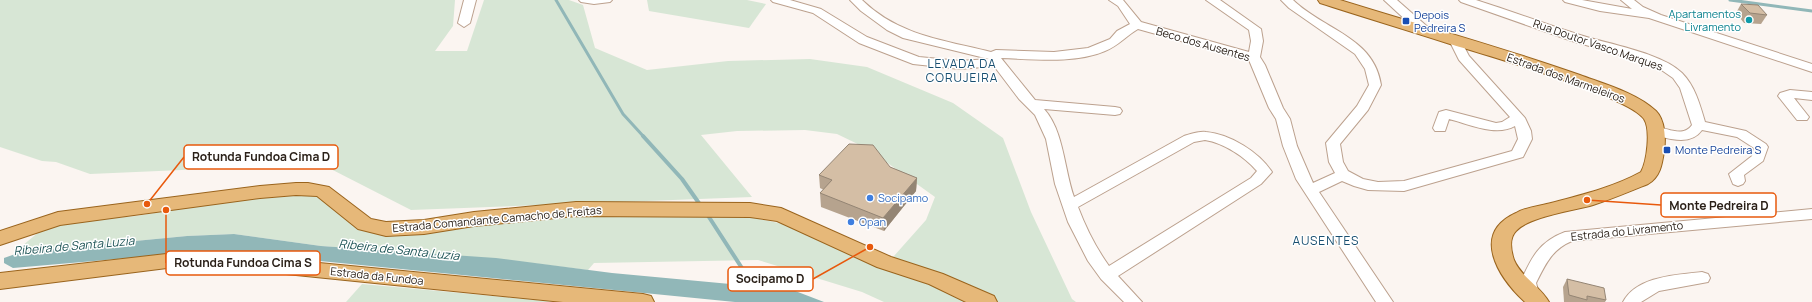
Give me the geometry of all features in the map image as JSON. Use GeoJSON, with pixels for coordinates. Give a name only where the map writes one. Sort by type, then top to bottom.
{"type":"FeatureCollection","features":[{"type":"Feature","properties":{"kind":"main road","name":"Estrada dos Marmeleiros"},"geometry":{"type":"LineString","coordinates":[[1325,0],[1456,42],[1544,68],[1625,99],[1642,108],[1651,116],[1656,131],[1655,159],[1654,168],[1648,176],[1587,200],[1523,217],[1514,221],[1504,231],[1501,249],[1504,262],[1512,276],[1535,300]]}},
{"type":"Feature","properties":{"kind":"main road","name":"Estrada Comandante Camacho de Freitas"},"geometry":{"type":"LineString","coordinates":[[0,238],[62,218],[260,192],[308,189],[322,191],[365,224],[386,229],[424,227],[474,219],[576,209],[750,210],[781,216],[884,262],[936,279],[986,302]]}},
{"type":"Feature","properties":{"kind":"main road","name":"Estrada Comandante Camacho de Freitas"},"geometry":{"type":"LineString","coordinates":[[0,249],[30,228]]}},
{"type":"Feature","properties":{"kind":"main road","name":"Estrada da Fundoa"},"geometry":{"type":"LineString","coordinates":[[5,277],[175,260],[226,261],[643,302]]}},
{"type":"Feature","properties":{"kind":"street"},"geometry":{"type":"LineString","coordinates":[[464,24],[470,0]]}},
{"type":"Feature","properties":{"kind":"street"},"geometry":{"type":"LineString","coordinates":[[585,0],[606,0]]}},
{"type":"Feature","properties":{"kind":"street"},"geometry":{"type":"LineString","coordinates":[[777,0],[817,11],[863,40],[917,61],[960,65],[995,59]]}},
{"type":"Feature","properties":{"kind":"street"},"geometry":{"type":"LineString","coordinates":[[856,0],[865,9],[891,27],[907,35],[995,59],[1031,104],[1041,114],[1053,139],[1062,184],[1070,206],[1094,257],[1107,275],[1134,302]]}},
{"type":"Feature","properties":{"kind":"street"},"geometry":{"type":"LineString","coordinates":[[995,59],[996,54],[1054,56],[1100,49],[1114,42],[1122,34],[1137,25],[1124,7],[1115,0]]}},
{"type":"Feature","properties":{"kind":"street"},"geometry":{"type":"LineString","coordinates":[[1212,0],[1255,29],[1257,41],[1254,56]]}},
{"type":"Feature","properties":{"kind":"street"},"geometry":{"type":"LineString","coordinates":[[1287,0],[1293,6],[1364,55],[1370,64],[1375,85],[1371,95],[1333,143],[1334,158],[1343,175],[1355,181],[1375,187],[1388,188],[1404,186],[1518,154],[1525,139],[1524,131],[1518,118],[1462,57],[1456,42]]}},
{"type":"Feature","properties":{"kind":"street"},"geometry":{"type":"LineString","coordinates":[[1390,0],[1426,32]]}},
{"type":"Feature","properties":{"kind":"street","name":"Rua Doutor Vasco Marques"},"geometry":{"type":"LineString","coordinates":[[1465,0],[1590,43],[1659,63],[1680,78],[1690,97],[1698,125]]}},
{"type":"Feature","properties":{"kind":"street"},"geometry":{"type":"LineString","coordinates":[[1570,0],[1600,8],[1657,17]]}},
{"type":"Feature","properties":{"kind":"street"},"geometry":{"type":"LineString","coordinates":[[1627,0],[1639,9],[1657,17],[1812,68]]}},
{"type":"Feature","properties":{"kind":"street","name":"Beco dos Ausentes"},"geometry":{"type":"LineString","coordinates":[[1137,25],[1254,56],[1276,108],[1283,119],[1290,146],[1302,179],[1311,190],[1385,302]]}},
{"type":"Feature","properties":{"kind":"street"},"geometry":{"type":"LineString","coordinates":[[1802,117],[1785,96],[1790,94],[1812,96]]}},
{"type":"Feature","properties":{"kind":"street"},"geometry":{"type":"LineString","coordinates":[[1031,104],[1115,110]]}},
{"type":"Feature","properties":{"kind":"street"},"geometry":{"type":"LineString","coordinates":[[1440,128],[1444,115],[1446,114],[1496,127],[1505,126],[1518,118]]}},
{"type":"Feature","properties":{"kind":"street"},"geometry":{"type":"LineString","coordinates":[[1656,131],[1679,136],[1687,135],[1695,132],[1698,125],[1741,134],[1761,147],[1758,158],[1736,174],[1738,182]]}},
{"type":"Feature","properties":{"kind":"street"},"geometry":{"type":"LineString","coordinates":[[1070,206],[1189,139],[1197,137],[1205,136],[1223,141],[1261,165],[1265,172],[1256,181],[1107,275]]}},
{"type":"Feature","properties":{"kind":"street"},"geometry":{"type":"LineString","coordinates":[[1311,190],[1343,175]]}},
{"type":"Feature","properties":{"kind":"street","name":"Estrada do Livramento"},"geometry":{"type":"LineString","coordinates":[[1535,300],[1528,283],[1542,254],[1550,245],[1570,236],[1812,214]]}},
{"type":"Feature","properties":{"kind":"street"},"geometry":{"type":"LineString","coordinates":[[1631,302],[1637,295],[1652,287],[1702,278]]}},
{"type":"Feature","properties":{"kind":"green space"},"geometry":{"type":"Polygon","coordinates":[[[0,0],[455,0],[453,26],[435,51],[467,51],[484,0],[569,0],[583,5],[595,48],[647,70],[728,61],[810,59],[867,67],[953,103],[1003,138],[1031,212],[1072,299],[1076,302],[884,302],[862,292],[758,260],[594,263],[588,270],[498,259],[321,246],[234,234],[187,236],[21,252],[22,246],[40,231],[57,223],[136,216],[233,200],[313,192],[360,228],[587,212],[746,216],[797,227],[886,265],[926,220],[935,197],[868,149],[837,134],[805,130],[737,131],[701,135],[752,197],[411,210],[321,164],[90,174],[56,162],[42,161],[0,147],[0,0]]]}},
{"type":"Feature","properties":{"kind":"green space"},"geometry":{"type":"Polygon","coordinates":[[[647,0],[747,0],[766,4],[749,28],[649,11],[647,0]]]}},
{"type":"Feature","properties":{"kind":"green space"},"geometry":{"type":"Polygon","coordinates":[[[362,284],[558,302],[346,302],[362,284]]]}},
{"type":"Feature","properties":{"kind":"water"},"geometry":{"type":"Polygon","coordinates":[[[234,234],[321,246],[496,258],[612,273],[741,285],[742,279],[751,274],[824,302],[735,302],[240,253],[198,252],[13,268],[4,263],[4,258],[21,252],[187,236],[234,234]]]}},
{"type":"Feature","properties":{"kind":"building"},"geometry":{"type":"Polygon","coordinates":[[[1741,4],[1758,5],[1767,15],[1750,13],[1741,4]]]}},
{"type":"Feature","properties":{"kind":"building","name":"Socipamo"},"geometry":{"type":"Polygon","coordinates":[[[849,144],[873,145],[890,167],[917,178],[883,218],[820,193],[832,180],[819,175],[849,144]]]}},
{"type":"Feature","properties":{"kind":"building"},"geometry":{"type":"Polygon","coordinates":[[[1567,279],[1604,288],[1606,300],[1587,296],[1587,300],[1569,295],[1567,279]]]}},
{"type":"Feature","properties":{"kind":"waterway"},"geometry":{"type":"LineString","coordinates":[[556,0],[623,114],[644,137]]}},
{"type":"Feature","properties":{"kind":"waterway"},"geometry":{"type":"LineString","coordinates":[[1730,0],[1812,11]]}},
{"type":"Feature","properties":{"kind":"waterway"},"geometry":{"type":"LineString","coordinates":[[643,136],[682,179],[701,206]]}},
{"type":"Feature","properties":{"kind":"waterway"},"geometry":{"type":"LineString","coordinates":[[707,214],[749,279]]}},
{"type":"Feature","properties":{"kind":"place","name":"Apartamentos Livramento"},"geometry":{"type":"Point","coordinates":[1749,20]}},
{"type":"Feature","properties":{"kind":"place","name":"Depois Pedreira S"},"geometry":{"type":"Point","coordinates":[1406,21]}},
{"type":"Feature","properties":{"kind":"place","name":"Monte Pedreira S"},"geometry":{"type":"Point","coordinates":[1667,150]}},
{"type":"Feature","properties":{"kind":"place","name":"Socipamo"},"geometry":{"type":"Point","coordinates":[870,198]}},
{"type":"Feature","properties":{"kind":"place","name":"Monte Pedreira D"},"geometry":{"type":"Point","coordinates":[1587,200]}},
{"type":"Feature","properties":{"kind":"place","name":"Rotunda Fundoa Cima D"},"geometry":{"type":"Point","coordinates":[147,204]}},
{"type":"Feature","properties":{"kind":"place","name":"Rotunda Fundoa Cima S"},"geometry":{"type":"Point","coordinates":[166,210]}},
{"type":"Feature","properties":{"kind":"place","name":"Opan"},"geometry":{"type":"Point","coordinates":[851,222]}},
{"type":"Feature","properties":{"kind":"place","name":"Socipamo D"},"geometry":{"type":"Point","coordinates":[870,247]}},
{"type":"Feature","properties":{"kind":"district","name":"LEVADA DA CORUJEIRA"},"geometry":{"type":"Point","coordinates":[962,71]}},
{"type":"Feature","properties":{"kind":"district","name":"AUSENTES"},"geometry":{"type":"Point","coordinates":[1326,241]}},
{"type":"Feature","properties":{"kind":"water label","name":"Ribeira de Santa Luzia"},"geometry":{"type":"Point","coordinates":[74,246]}},
{"type":"Feature","properties":{"kind":"water label","name":"Ribeira de Santa Luzia"},"geometry":{"type":"Point","coordinates":[399,250]}}]}
